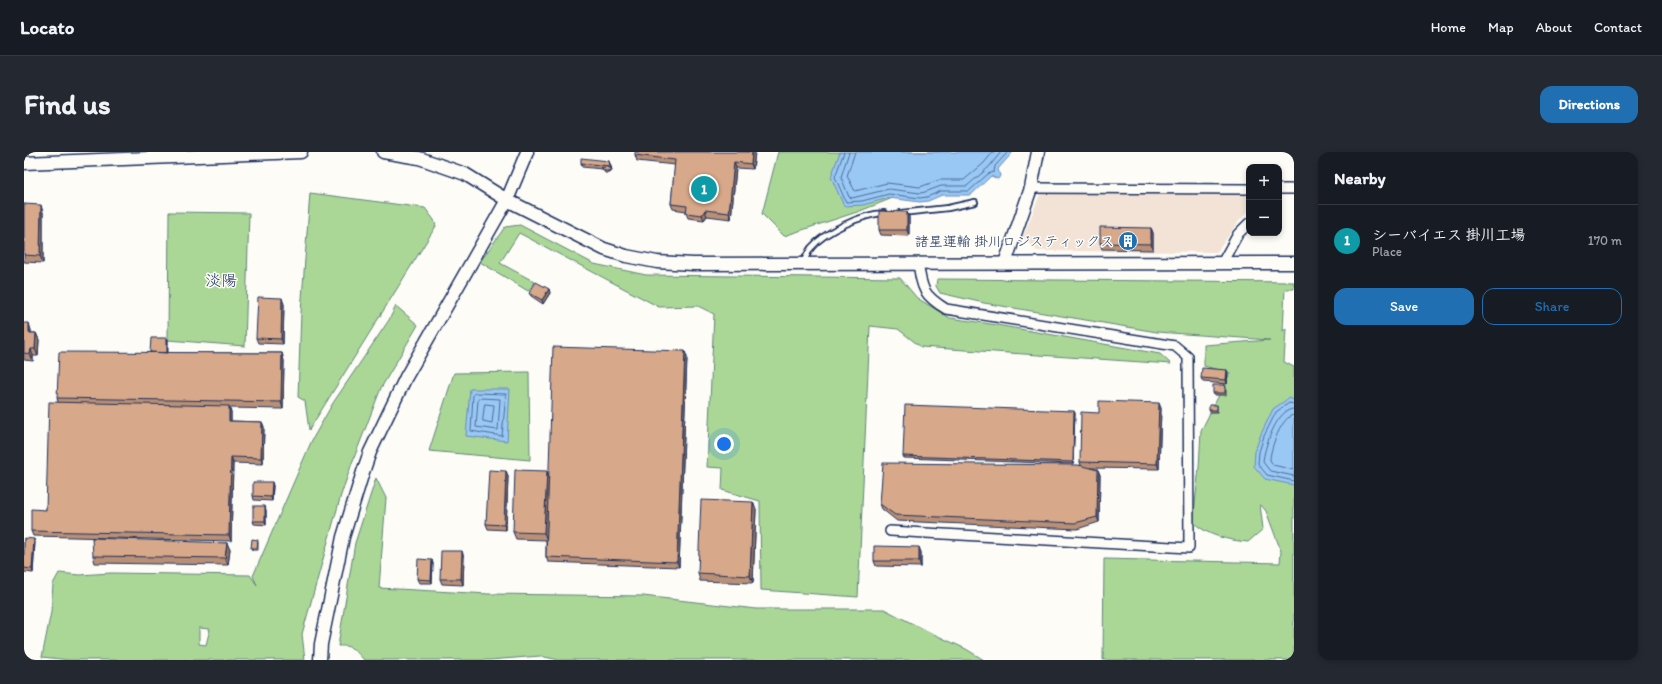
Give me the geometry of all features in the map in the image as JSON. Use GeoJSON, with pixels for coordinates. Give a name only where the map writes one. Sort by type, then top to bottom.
{"type":"FeatureCollection","features":[{"type":"Feature","properties":{"kind":"street"},"geometry":{"type":"LineString","coordinates":[[24,163],[301,152]]}},
{"type":"Feature","properties":{"kind":"street"},"geometry":{"type":"LineString","coordinates":[[383,152],[419,158],[465,174],[507,200],[585,241],[626,256],[657,262],[692,264],[1294,263]]}},
{"type":"Feature","properties":{"kind":"street"},"geometry":{"type":"LineString","coordinates":[[320,660],[324,630],[343,537],[370,452],[406,377],[507,200],[527,152]]}},
{"type":"Feature","properties":{"kind":"street"},"geometry":{"type":"LineString","coordinates":[[1004,263],[1031,188],[1038,152]]}},
{"type":"Feature","properties":{"kind":"street"},"geometry":{"type":"LineString","coordinates":[[1031,188],[1246,189]]}},
{"type":"Feature","properties":{"kind":"street"},"geometry":{"type":"LineString","coordinates":[[1282,189],[1294,189]]}},
{"type":"Feature","properties":{"kind":"street"},"geometry":{"type":"LineString","coordinates":[[1222,263],[1238,234],[1246,226]]}},
{"type":"Feature","properties":{"kind":"street"},"geometry":{"type":"LineString","coordinates":[[890,531],[1189,548],[1188,357],[1175,346],[946,309],[932,301],[922,287],[918,263]]}},
{"type":"Feature","properties":{"kind":"lane"},"geometry":{"type":"LineString","coordinates":[[897,213],[948,208],[975,202]]}},
{"type":"Feature","properties":{"kind":"lane"},"geometry":{"type":"LineString","coordinates":[[802,264],[811,248],[828,233],[874,214],[890,213]]}},
{"type":"Feature","properties":{"kind":"shaded area"},"geometry":{"type":"Polygon","coordinates":[[[1040,194],[1246,194],[1246,213],[1235,226],[1217,252],[1037,251],[1023,237],[1040,194]]]}},
{"type":"Feature","properties":{"kind":"green space"},"geometry":{"type":"Polygon","coordinates":[[[778,152],[940,152],[918,188],[860,211],[784,236],[762,214],[778,152]]]}},
{"type":"Feature","properties":{"kind":"green space"},"geometry":{"type":"Polygon","coordinates":[[[310,193],[425,208],[434,220],[436,226],[309,430],[305,401],[298,397],[301,312],[310,193]]]}},
{"type":"Feature","properties":{"kind":"green space"},"geometry":{"type":"Polygon","coordinates":[[[169,212],[249,213],[245,346],[168,340],[169,212]]]}},
{"type":"Feature","properties":{"kind":"green space"},"geometry":{"type":"Polygon","coordinates":[[[520,225],[594,264],[646,275],[900,278],[917,298],[950,318],[1160,354],[1171,364],[921,347],[898,329],[870,326],[858,597],[761,590],[760,501],[722,490],[723,468],[707,467],[714,314],[698,306],[659,307],[519,233],[500,263],[535,282],[528,291],[480,262],[505,227],[520,225]]]}},
{"type":"Feature","properties":{"kind":"green space"},"geometry":{"type":"Polygon","coordinates":[[[937,279],[1294,282],[1294,289],[1285,289],[1283,331],[1286,329],[1284,362],[1294,367],[1294,660],[1103,660],[1104,559],[1280,563],[1281,551],[1266,511],[1260,504],[1263,529],[1248,542],[1233,540],[1211,534],[1193,522],[1201,431],[1230,373],[1204,366],[1204,345],[1270,340],[1157,332],[984,303],[940,293],[936,286],[937,279]]]}},
{"type":"Feature","properties":{"kind":"green space"},"geometry":{"type":"Polygon","coordinates":[[[396,306],[418,325],[381,388],[341,495],[302,634],[305,660],[69,660],[42,657],[51,612],[53,584],[59,573],[79,575],[111,573],[250,575],[257,585],[253,576],[312,440],[333,403],[389,320],[396,306]],[[199,628],[199,644],[206,645],[210,629],[199,628]]]}},
{"type":"Feature","properties":{"kind":"green space"},"geometry":{"type":"Polygon","coordinates":[[[529,372],[530,460],[429,451],[454,373],[529,372]]]}},
{"type":"Feature","properties":{"kind":"green space"},"geometry":{"type":"Polygon","coordinates":[[[376,478],[386,498],[379,588],[489,594],[643,596],[756,609],[884,609],[966,649],[984,660],[559,660],[540,656],[490,660],[364,660],[350,647],[338,646],[355,543],[376,478]]]}},
{"type":"Feature","properties":{"kind":"water"},"geometry":{"type":"Polygon","coordinates":[[[840,152],[1013,152],[998,169],[1000,176],[998,179],[991,176],[971,195],[942,195],[928,201],[920,202],[889,198],[863,205],[844,206],[831,177],[840,152]]]}},
{"type":"Feature","properties":{"kind":"water"},"geometry":{"type":"Polygon","coordinates":[[[470,389],[510,389],[507,441],[466,436],[470,389]]]}},
{"type":"Feature","properties":{"kind":"water"},"geometry":{"type":"Polygon","coordinates":[[[1289,398],[1294,400],[1294,485],[1265,479],[1254,466],[1255,451],[1273,409],[1289,398]]]}},
{"type":"Feature","properties":{"kind":"building"},"geometry":{"type":"Polygon","coordinates":[[[635,152],[752,152],[751,164],[734,162],[729,213],[705,210],[702,215],[686,213],[687,206],[671,204],[675,160],[635,155],[635,152]]]}},
{"type":"Feature","properties":{"kind":"building"},"geometry":{"type":"Polygon","coordinates":[[[581,158],[609,161],[610,166],[581,163],[581,158]]]}},
{"type":"Feature","properties":{"kind":"building"},"geometry":{"type":"Polygon","coordinates":[[[601,167],[611,168],[608,171],[605,171],[601,167]]]}},
{"type":"Feature","properties":{"kind":"building"},"geometry":{"type":"Polygon","coordinates":[[[24,204],[41,205],[40,256],[24,255],[24,204]]]}},
{"type":"Feature","properties":{"kind":"building"},"geometry":{"type":"Polygon","coordinates":[[[879,211],[907,212],[907,230],[879,230],[879,211]]]}},
{"type":"Feature","properties":{"kind":"building","name":"諸星運輸 掛川ロジスティックス"},"geometry":{"type":"Polygon","coordinates":[[[1100,227],[1151,228],[1151,244],[1100,243],[1100,227]]]}},
{"type":"Feature","properties":{"kind":"building"},"geometry":{"type":"Polygon","coordinates":[[[536,282],[549,289],[542,300],[529,293],[536,282]]]}},
{"type":"Feature","properties":{"kind":"building"},"geometry":{"type":"Polygon","coordinates":[[[258,297],[282,298],[281,339],[256,338],[258,297]]]}},
{"type":"Feature","properties":{"kind":"building"},"geometry":{"type":"Polygon","coordinates":[[[24,323],[29,323],[29,333],[36,333],[35,349],[31,349],[30,354],[24,353],[24,323]]]}},
{"type":"Feature","properties":{"kind":"building"},"geometry":{"type":"Polygon","coordinates":[[[151,338],[167,338],[167,353],[150,352],[151,338]]]}},
{"type":"Feature","properties":{"kind":"building"},"geometry":{"type":"Polygon","coordinates":[[[553,347],[685,351],[677,562],[546,557],[553,347]]]}},
{"type":"Feature","properties":{"kind":"building"},"geometry":{"type":"Polygon","coordinates":[[[59,352],[282,353],[281,402],[57,398],[59,352]]]}},
{"type":"Feature","properties":{"kind":"building"},"geometry":{"type":"Polygon","coordinates":[[[1202,368],[1227,370],[1226,380],[1201,378],[1202,368]]]}},
{"type":"Feature","properties":{"kind":"building"},"geometry":{"type":"Polygon","coordinates":[[[1213,385],[1225,385],[1225,393],[1213,393],[1213,385]]]}},
{"type":"Feature","properties":{"kind":"building"},"geometry":{"type":"Polygon","coordinates":[[[1099,401],[1159,403],[1157,464],[1080,462],[1081,412],[1099,413],[1099,401]]]}},
{"type":"Feature","properties":{"kind":"building"},"geometry":{"type":"Polygon","coordinates":[[[49,402],[229,406],[229,421],[262,422],[261,458],[231,457],[229,535],[31,531],[31,509],[46,510],[49,402]]]}},
{"type":"Feature","properties":{"kind":"building"},"geometry":{"type":"Polygon","coordinates":[[[905,405],[1074,411],[1073,462],[903,456],[905,405]]]}},
{"type":"Feature","properties":{"kind":"building"},"geometry":{"type":"Polygon","coordinates":[[[1209,405],[1217,405],[1217,410],[1209,410],[1209,405]]]}},
{"type":"Feature","properties":{"kind":"building"},"geometry":{"type":"Polygon","coordinates":[[[883,463],[1078,465],[1098,470],[1097,517],[1075,523],[895,515],[880,504],[883,463]]]}},
{"type":"Feature","properties":{"kind":"building"},"geometry":{"type":"Polygon","coordinates":[[[489,470],[506,471],[504,525],[486,524],[489,470]]]}},
{"type":"Feature","properties":{"kind":"building"},"geometry":{"type":"Polygon","coordinates":[[[515,470],[547,471],[544,533],[513,532],[515,470]]]}},
{"type":"Feature","properties":{"kind":"building"},"geometry":{"type":"Polygon","coordinates":[[[253,482],[272,482],[271,497],[253,496],[253,482]]]}},
{"type":"Feature","properties":{"kind":"building"},"geometry":{"type":"Polygon","coordinates":[[[701,500],[753,502],[750,576],[698,573],[701,500]]]}},
{"type":"Feature","properties":{"kind":"building"},"geometry":{"type":"Polygon","coordinates":[[[253,506],[265,506],[265,521],[253,521],[253,506]]]}},
{"type":"Feature","properties":{"kind":"building"},"geometry":{"type":"Polygon","coordinates":[[[24,538],[34,539],[32,569],[24,568],[24,538]]]}},
{"type":"Feature","properties":{"kind":"building"},"geometry":{"type":"Polygon","coordinates":[[[92,538],[227,543],[225,558],[93,556],[92,538]]]}},
{"type":"Feature","properties":{"kind":"building"},"geometry":{"type":"Polygon","coordinates":[[[252,539],[258,540],[257,548],[251,548],[252,539]]]}},
{"type":"Feature","properties":{"kind":"building"},"geometry":{"type":"Polygon","coordinates":[[[874,546],[919,547],[919,561],[874,561],[874,546]]]}},
{"type":"Feature","properties":{"kind":"building"},"geometry":{"type":"Polygon","coordinates":[[[441,551],[462,551],[461,579],[440,579],[441,551]]]}},
{"type":"Feature","properties":{"kind":"building"},"geometry":{"type":"Polygon","coordinates":[[[418,559],[432,560],[431,580],[417,579],[418,559]]]}},
{"type":"Feature","properties":{"kind":"place","name":"シーバイエス 掛川工場"},"geometry":{"type":"Point","coordinates":[704,189]}},
{"type":"Feature","properties":{"kind":"place","name":"諸星運輸 掛川ロジスティックス"},"geometry":{"type":"Point","coordinates":[1128,241]}},
{"type":"Feature","properties":{"kind":"district","name":"淡陽"},"geometry":{"type":"Point","coordinates":[221,280]}}]}
